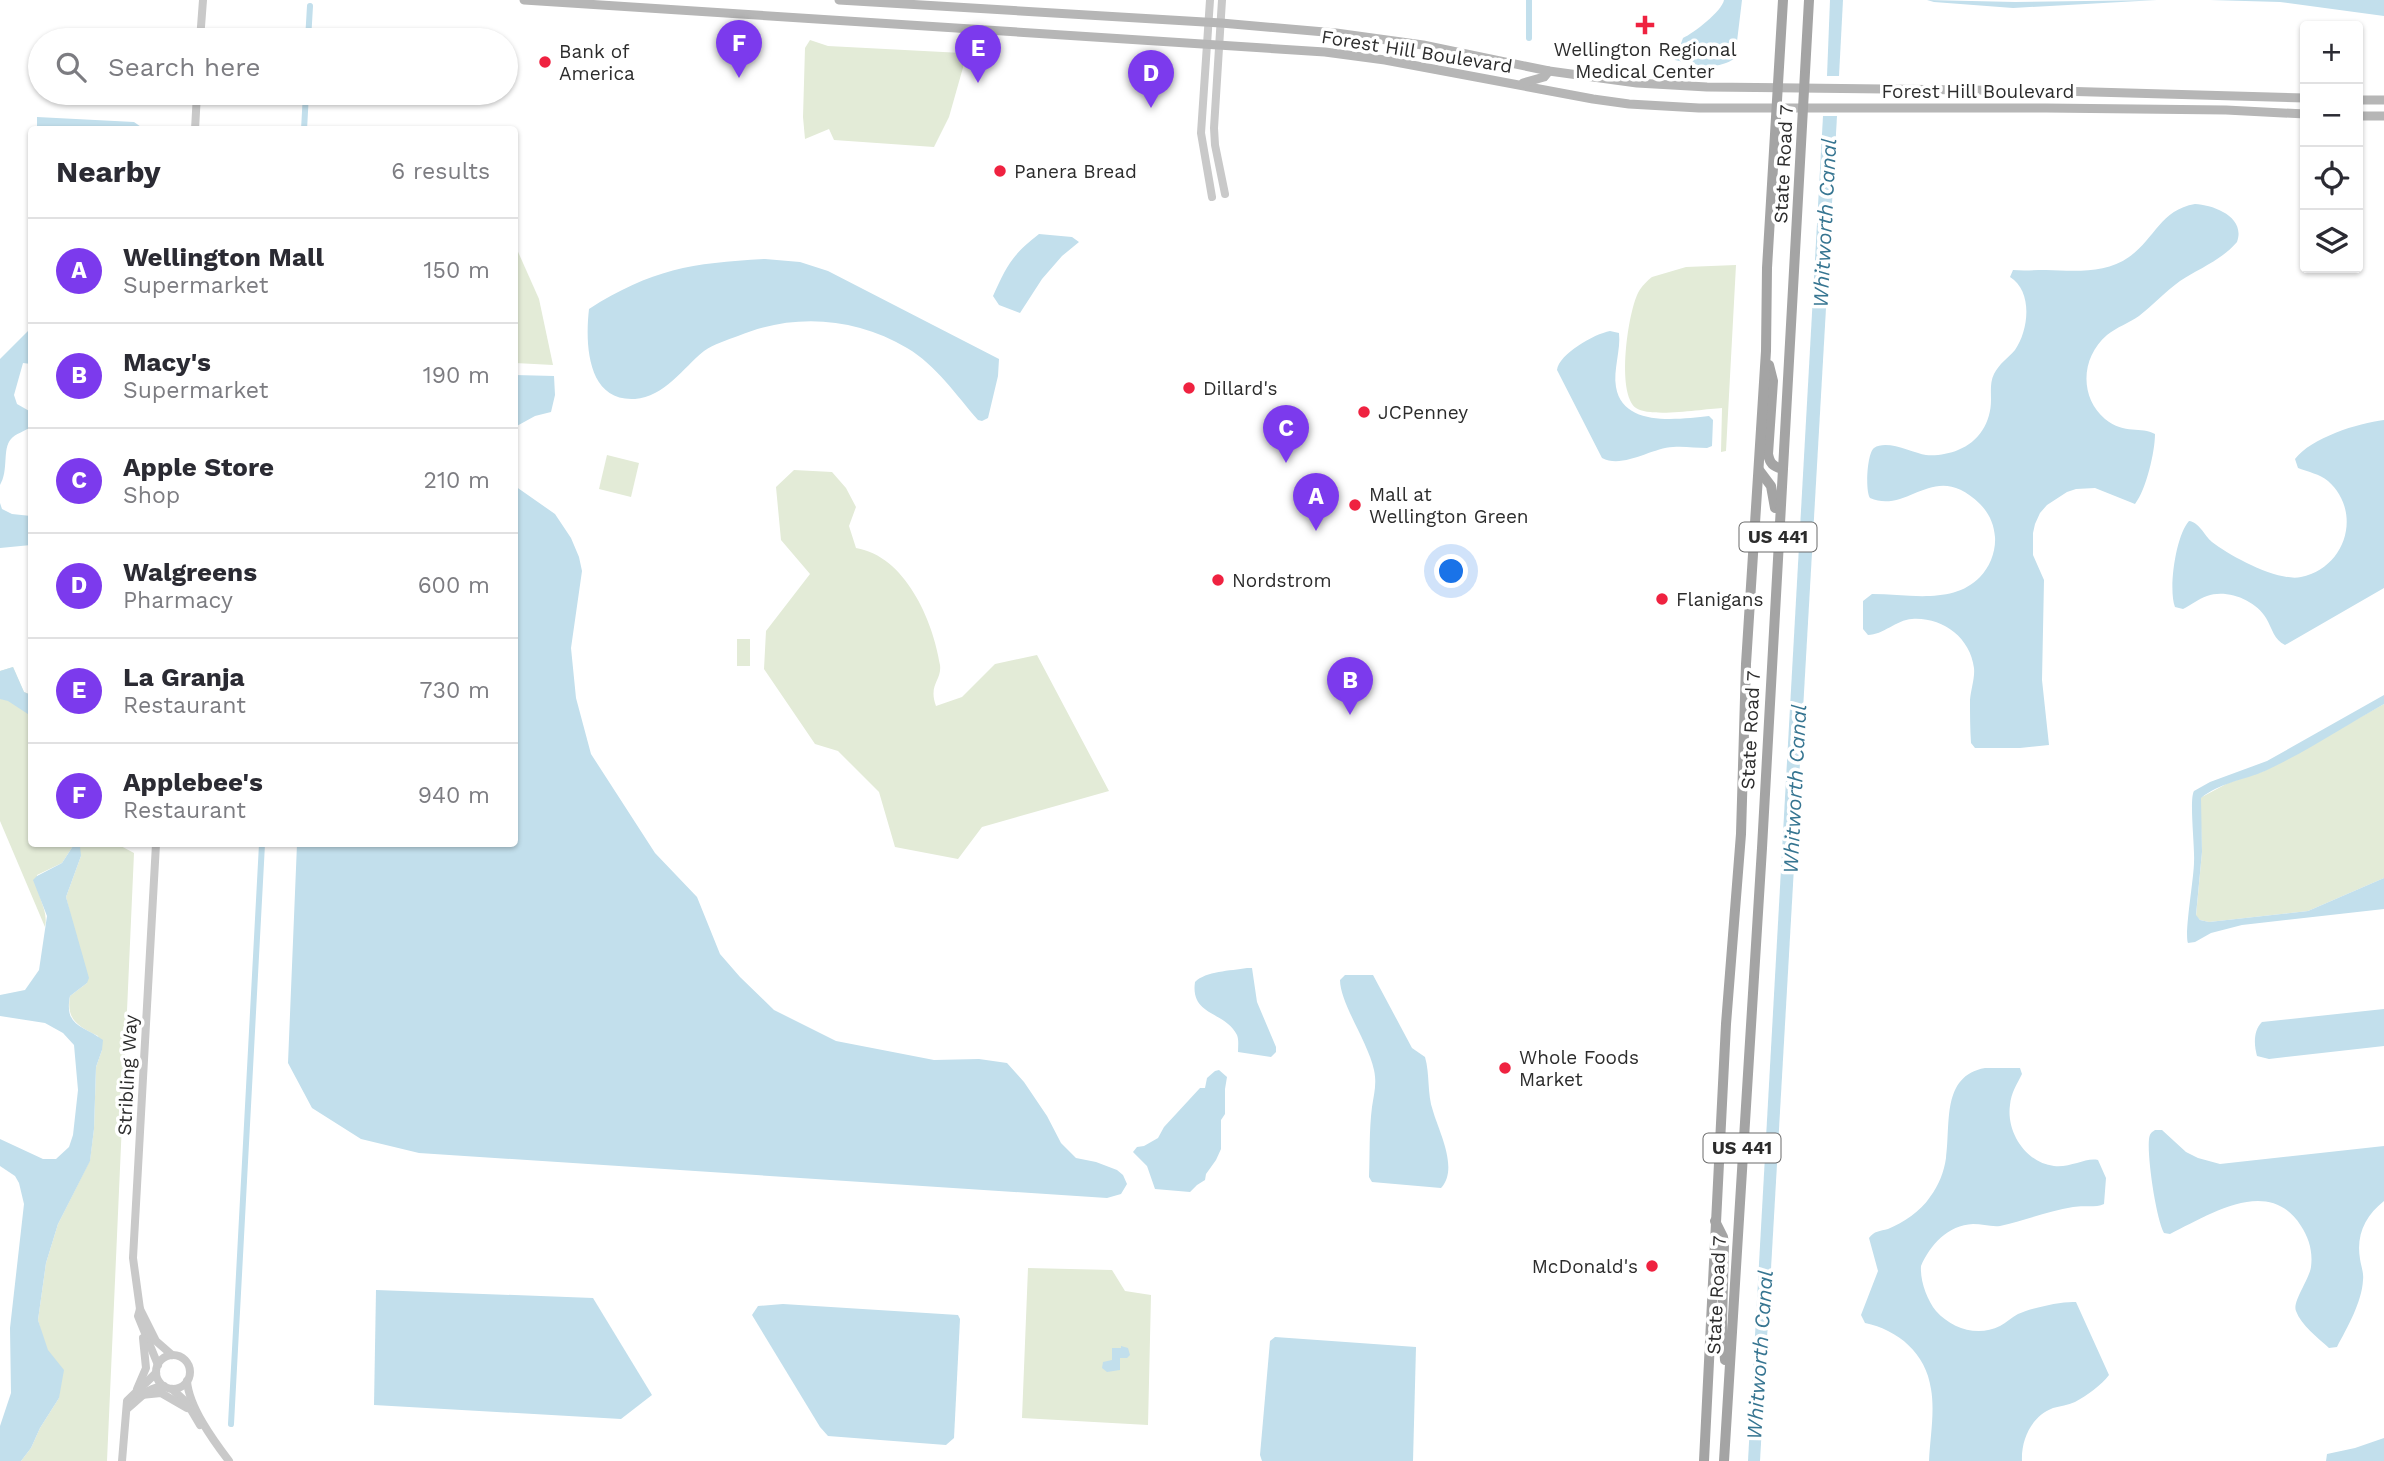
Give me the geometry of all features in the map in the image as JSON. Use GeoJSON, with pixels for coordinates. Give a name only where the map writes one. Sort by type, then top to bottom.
{"type":"FeatureCollection","features":[{"type":"Feature","properties":{"kind":"main road","name":"Forest Hill Boulevard"},"geometry":{"type":"LineString","coordinates":[[524,0],[1349,55],[1629,104],[1699,108],[2212,110],[2300,114]]}},
{"type":"Feature","properties":{"kind":"main road","name":"Forest Hill Boulevard"},"geometry":{"type":"LineString","coordinates":[[839,0],[1208,22],[1391,40],[1549,71],[1637,83],[2300,98]]}},
{"type":"Feature","properties":{"kind":"main road","name":"State Road 7"},"geometry":{"type":"LineString","coordinates":[[1704,1461],[1726,1024],[1741,834],[1746,664],[1766,351],[1767,268],[1783,0]]}},
{"type":"Feature","properties":{"kind":"main road","name":"State Road 7"},"geometry":{"type":"LineString","coordinates":[[1724,1461],[1762,848],[1809,0]]}},
{"type":"Feature","properties":{"kind":"main road"},"geometry":{"type":"LineString","coordinates":[[1518,84],[1544,77],[1549,71]]}},
{"type":"Feature","properties":{"kind":"main road"},"geometry":{"type":"LineString","coordinates":[[2363,100],[2384,100]]}},
{"type":"Feature","properties":{"kind":"main road"},"geometry":{"type":"LineString","coordinates":[[2363,116],[2384,116]]}},
{"type":"Feature","properties":{"kind":"main road"},"geometry":{"type":"LineString","coordinates":[[1766,351],[1773,381],[1770,462],[1774,467],[1782,469]]}},
{"type":"Feature","properties":{"kind":"main road"},"geometry":{"type":"LineString","coordinates":[[1759,470],[1771,486],[1774,496],[1779,537]]}},
{"type":"Feature","properties":{"kind":"main road"},"geometry":{"type":"LineString","coordinates":[[1715,1221],[1724,1237],[1722,1324],[1728,1385]]}},
{"type":"Feature","properties":{"kind":"street"},"geometry":{"type":"LineString","coordinates":[[201,28],[203,0]]}},
{"type":"Feature","properties":{"kind":"street"},"geometry":{"type":"LineString","coordinates":[[1210,0],[1201,133],[1212,197]]}},
{"type":"Feature","properties":{"kind":"street"},"geometry":{"type":"LineString","coordinates":[[1222,0],[1214,128],[1225,194]]}},
{"type":"Feature","properties":{"kind":"street"},"geometry":{"type":"LineString","coordinates":[[195,126],[196,105]]}},
{"type":"Feature","properties":{"kind":"street","name":"Stribling Way"},"geometry":{"type":"LineString","coordinates":[[156,847],[133,1258],[140,1309],[156,1341],[172,1355]]}},
{"type":"Feature","properties":{"kind":"street","name":"Stribling Way"},"geometry":{"type":"LineString","coordinates":[[140,1309],[139,1321],[157,1369]]}},
{"type":"Feature","properties":{"kind":"street"},"geometry":{"type":"LineString","coordinates":[[138,1393],[147,1363],[139,1321]]}},
{"type":"Feature","properties":{"kind":"street"},"geometry":{"type":"LineString","coordinates":[[122,1461],[128,1408],[138,1393],[157,1369],[164,1358],[172,1355],[186,1362],[190,1373],[181,1386],[151,1388],[138,1393]]}},
{"type":"Feature","properties":{"kind":"street"},"geometry":{"type":"LineString","coordinates":[[157,1369],[158,1379],[181,1396],[201,1427],[210,1434]]}},
{"type":"Feature","properties":{"kind":"street"},"geometry":{"type":"LineString","coordinates":[[187,1381],[192,1401],[229,1461]]}},
{"type":"Feature","properties":{"kind":"street"},"geometry":{"type":"LineString","coordinates":[[138,1393],[167,1395],[191,1411]]}},
{"type":"Feature","properties":{"kind":"green space"},"geometry":{"type":"Polygon","coordinates":[[[810,40],[828,46],[962,53],[966,49],[986,50],[986,57],[966,57],[949,117],[934,147],[834,140],[829,129],[805,139],[805,48],[810,40]]]}},
{"type":"Feature","properties":{"kind":"green space"},"geometry":{"type":"Polygon","coordinates":[[[518,252],[539,299],[553,365],[518,363],[518,252]]]}},
{"type":"Feature","properties":{"kind":"green space"},"geometry":{"type":"Polygon","coordinates":[[[1736,265],[1726,451],[1721,452],[1722,408],[1665,413],[1636,408],[1626,387],[1626,352],[1634,303],[1638,293],[1652,277],[1686,267],[1736,265]]]}},
{"type":"Feature","properties":{"kind":"green space"},"geometry":{"type":"Polygon","coordinates":[[[607,455],[639,463],[631,497],[599,489],[607,455]]]}},
{"type":"Feature","properties":{"kind":"green space"},"geometry":{"type":"Polygon","coordinates":[[[794,470],[832,472],[846,488],[856,507],[849,526],[856,548],[873,553],[889,563],[914,593],[931,629],[940,665],[934,688],[936,706],[962,697],[995,664],[1037,655],[1109,791],[982,827],[958,859],[895,847],[879,792],[838,751],[815,744],[764,669],[766,631],[810,574],[781,540],[776,487],[794,470]]]}},
{"type":"Feature","properties":{"kind":"green space"},"geometry":{"type":"Polygon","coordinates":[[[737,639],[750,639],[750,666],[737,666],[737,639]]]}},
{"type":"Feature","properties":{"kind":"green space"},"geometry":{"type":"Polygon","coordinates":[[[13,667],[24,692],[28,694],[28,847],[72,847],[62,863],[37,875],[45,927],[0,821],[0,671],[13,667]]]}},
{"type":"Feature","properties":{"kind":"green space"},"geometry":{"type":"Polygon","coordinates":[[[2384,704],[2384,878],[2308,911],[2209,922],[2200,920],[2196,916],[2202,852],[2200,798],[2228,783],[2264,771],[2384,704]]]}},
{"type":"Feature","properties":{"kind":"green space"},"geometry":{"type":"Polygon","coordinates":[[[74,847],[123,847],[134,853],[107,1461],[21,1461],[59,1398],[38,1320],[46,1263],[58,1224],[90,1160],[96,1067],[102,1050],[98,1036],[79,1025],[72,1017],[69,1004],[70,996],[87,983],[66,897],[81,856],[74,847]]]}},
{"type":"Feature","properties":{"kind":"green space"},"geometry":{"type":"Polygon","coordinates":[[[1028,1268],[1112,1270],[1125,1291],[1151,1295],[1148,1425],[1022,1418],[1028,1268]]]}},
{"type":"Feature","properties":{"kind":"water"},"geometry":{"type":"Polygon","coordinates":[[[1724,0],[1742,0],[1735,58],[1714,66],[1675,60],[1683,38],[1713,16],[1724,0]]]}},
{"type":"Feature","properties":{"kind":"water"},"geometry":{"type":"Polygon","coordinates":[[[1830,0],[1843,0],[1839,76],[1827,76],[1830,0]]]}},
{"type":"Feature","properties":{"kind":"water"},"geometry":{"type":"Polygon","coordinates":[[[1927,0],[2015,2],[2157,0],[2013,8],[1927,0]]]}},
{"type":"Feature","properties":{"kind":"water"},"geometry":{"type":"Polygon","coordinates":[[[2210,0],[2384,0],[2384,16],[2280,2],[2210,0]]]}},
{"type":"Feature","properties":{"kind":"water","name":"Whitworth Canal"},"geometry":{"type":"Polygon","coordinates":[[[1823,116],[1837,116],[1760,1461],[1748,1461],[1823,116]]]}},
{"type":"Feature","properties":{"kind":"water"},"geometry":{"type":"Polygon","coordinates":[[[37,117],[134,122],[140,126],[37,126],[37,117]]]}},
{"type":"Feature","properties":{"kind":"water"},"geometry":{"type":"Polygon","coordinates":[[[2195,204],[2219,210],[2233,219],[2239,233],[2237,242],[2217,259],[2180,281],[2139,316],[2107,335],[2098,344],[2088,365],[2087,389],[2097,410],[2105,419],[2119,427],[2155,434],[2149,471],[2139,498],[2135,504],[2095,488],[2076,489],[2047,505],[2035,524],[2033,555],[2044,580],[2042,680],[2049,745],[1975,748],[1971,743],[1970,716],[1974,668],[1961,638],[1944,625],[1923,619],[1906,620],[1879,633],[1868,635],[1863,629],[1863,601],[1872,594],[1943,595],[1969,586],[1984,573],[1992,558],[1995,542],[1992,523],[1980,504],[1964,491],[1949,486],[1935,486],[1897,500],[1870,498],[1868,472],[1872,451],[1886,445],[1926,455],[1942,454],[1965,446],[1978,436],[1989,416],[1993,377],[1998,367],[2020,342],[2026,322],[2022,292],[2010,277],[2013,270],[2078,271],[2110,266],[2138,250],[2174,212],[2195,204]]]}},
{"type":"Feature","properties":{"kind":"water"},"geometry":{"type":"Polygon","coordinates":[[[1039,234],[1072,237],[1079,242],[1062,256],[1042,279],[1020,313],[999,305],[993,296],[1007,268],[1022,248],[1039,234]]]}},
{"type":"Feature","properties":{"kind":"water"},"geometry":{"type":"Polygon","coordinates":[[[765,259],[800,262],[828,271],[999,359],[998,376],[988,418],[978,420],[936,372],[907,348],[866,330],[824,322],[780,324],[721,342],[704,351],[664,387],[645,397],[619,397],[607,391],[598,381],[589,354],[589,309],[633,285],[673,270],[765,259]]]}},
{"type":"Feature","properties":{"kind":"water"},"geometry":{"type":"Polygon","coordinates":[[[28,331],[28,364],[23,363],[14,395],[17,404],[28,410],[28,429],[8,443],[0,485],[0,359],[28,331]]]}},
{"type":"Feature","properties":{"kind":"water"},"geometry":{"type":"Polygon","coordinates":[[[1610,331],[1619,333],[1615,380],[1621,400],[1629,409],[1654,418],[1709,416],[1713,420],[1712,446],[1664,448],[1619,461],[1602,458],[1557,370],[1570,351],[1595,336],[1610,331]]]}},
{"type":"Feature","properties":{"kind":"water"},"geometry":{"type":"Polygon","coordinates":[[[518,375],[554,376],[555,395],[551,412],[535,416],[518,425],[518,375]]]}},
{"type":"Feature","properties":{"kind":"water"},"geometry":{"type":"Polygon","coordinates":[[[2384,420],[2384,588],[2285,645],[2276,637],[2266,618],[2255,606],[2232,595],[2215,594],[2183,609],[2175,607],[2172,588],[2174,562],[2180,538],[2189,521],[2230,554],[2280,576],[2301,577],[2317,572],[2329,563],[2339,551],[2344,537],[2347,523],[2345,508],[2339,494],[2328,481],[2298,468],[2295,459],[2302,451],[2323,438],[2361,424],[2384,420]]]}},
{"type":"Feature","properties":{"kind":"water"},"geometry":{"type":"Polygon","coordinates":[[[518,488],[555,514],[571,538],[579,557],[582,571],[571,648],[576,698],[591,754],[655,853],[697,897],[720,954],[740,977],[774,1010],[836,1041],[934,1060],[979,1059],[1007,1063],[1024,1082],[1047,1116],[1061,1143],[1076,1158],[1117,1170],[1127,1184],[1121,1194],[1107,1198],[419,1153],[361,1139],[312,1108],[288,1063],[297,847],[518,847],[518,488]]]}},
{"type":"Feature","properties":{"kind":"water"},"geometry":{"type":"Polygon","coordinates":[[[0,503],[2,509],[12,514],[28,516],[28,545],[0,548],[0,503]]]}},
{"type":"Feature","properties":{"kind":"water"},"geometry":{"type":"Polygon","coordinates":[[[13,667],[24,692],[28,694],[28,714],[0,699],[0,671],[13,667]]]}},
{"type":"Feature","properties":{"kind":"water"},"geometry":{"type":"Polygon","coordinates":[[[2384,695],[2384,704],[2310,747],[2265,771],[2224,785],[2201,798],[2202,852],[2196,915],[2200,920],[2209,922],[2308,911],[2384,878],[2384,909],[2242,925],[2211,933],[2188,943],[2194,862],[2194,791],[2210,782],[2267,761],[2384,695]]]}},
{"type":"Feature","properties":{"kind":"water"},"geometry":{"type":"Polygon","coordinates":[[[72,847],[80,847],[81,856],[66,897],[89,978],[87,983],[70,996],[69,1006],[70,1014],[77,1024],[103,1040],[96,1067],[94,1129],[90,1161],[58,1224],[46,1263],[38,1320],[48,1350],[64,1370],[59,1398],[21,1461],[0,1461],[0,1426],[11,1393],[10,1328],[24,1204],[15,1176],[0,1166],[0,1139],[43,1159],[56,1159],[69,1147],[73,1135],[78,1090],[74,1045],[63,1033],[45,1023],[0,1016],[0,995],[25,990],[39,970],[47,916],[33,880],[62,863],[72,847]]]}},
{"type":"Feature","properties":{"kind":"water"},"geometry":{"type":"Polygon","coordinates":[[[1252,968],[1257,1002],[1276,1047],[1276,1052],[1271,1057],[1238,1052],[1238,1037],[1232,1027],[1203,1007],[1195,993],[1195,982],[1200,978],[1252,968]]]}},
{"type":"Feature","properties":{"kind":"water"},"geometry":{"type":"Polygon","coordinates":[[[1345,975],[1373,975],[1412,1048],[1425,1057],[1431,1104],[1448,1161],[1446,1180],[1441,1188],[1372,1182],[1369,1177],[1370,1124],[1375,1075],[1371,1059],[1344,1000],[1340,980],[1345,975]]]}},
{"type":"Feature","properties":{"kind":"water"},"geometry":{"type":"Polygon","coordinates":[[[2384,1009],[2384,1046],[2269,1059],[2257,1056],[2255,1038],[2262,1022],[2384,1009]]]}},
{"type":"Feature","properties":{"kind":"water"},"geometry":{"type":"Polygon","coordinates":[[[1985,1068],[2020,1068],[2022,1074],[2012,1096],[2010,1115],[2011,1126],[2020,1145],[2035,1159],[2054,1166],[2098,1160],[2106,1178],[2104,1204],[2077,1206],[2000,1226],[1964,1225],[1948,1232],[1929,1251],[1921,1266],[1927,1296],[1942,1317],[1957,1327],[1974,1331],[1992,1329],[2031,1309],[2076,1302],[2109,1375],[2079,1400],[2053,1408],[2039,1417],[2029,1429],[2023,1445],[2022,1461],[1929,1461],[1932,1398],[1923,1364],[1909,1345],[1899,1337],[1865,1323],[1861,1315],[1878,1271],[1869,1238],[1911,1216],[1933,1192],[1945,1163],[1949,1117],[1955,1091],[1961,1081],[1971,1073],[1985,1068]]]}},
{"type":"Feature","properties":{"kind":"water"},"geometry":{"type":"Polygon","coordinates":[[[1219,1070],[1227,1077],[1225,1114],[1221,1120],[1221,1149],[1216,1160],[1205,1180],[1190,1192],[1155,1189],[1147,1166],[1133,1152],[1137,1147],[1158,1138],[1164,1127],[1200,1088],[1205,1088],[1207,1078],[1219,1070]]]}},
{"type":"Feature","properties":{"kind":"water"},"geometry":{"type":"Polygon","coordinates":[[[2155,1130],[2162,1130],[2186,1152],[2220,1164],[2384,1146],[2384,1201],[2363,1227],[2359,1242],[2362,1288],[2353,1315],[2337,1347],[2329,1348],[2306,1326],[2296,1311],[2296,1302],[2310,1272],[2311,1256],[2304,1231],[2288,1211],[2273,1203],[2256,1201],[2238,1204],[2170,1234],[2164,1233],[2155,1201],[2149,1159],[2149,1137],[2155,1130]]]}},
{"type":"Feature","properties":{"kind":"water"},"geometry":{"type":"Polygon","coordinates":[[[376,1290],[593,1298],[652,1395],[621,1419],[374,1405],[376,1290]]]}},
{"type":"Feature","properties":{"kind":"water"},"geometry":{"type":"Polygon","coordinates":[[[783,1304],[958,1315],[960,1319],[954,1438],[946,1445],[828,1436],[752,1315],[758,1306],[783,1304]]]}},
{"type":"Feature","properties":{"kind":"water"},"geometry":{"type":"Polygon","coordinates":[[[1275,1337],[1416,1347],[1413,1461],[1262,1461],[1260,1455],[1270,1341],[1275,1337]]]}},
{"type":"Feature","properties":{"kind":"water"},"geometry":{"type":"Polygon","coordinates":[[[1112,1348],[1128,1348],[1130,1355],[1120,1358],[1120,1370],[1107,1372],[1102,1368],[1103,1362],[1112,1360],[1112,1348]]]}},
{"type":"Feature","properties":{"kind":"water"},"geometry":{"type":"Polygon","coordinates":[[[2384,1438],[2384,1461],[2326,1461],[2327,1454],[2384,1438]]]}},
{"type":"Feature","properties":{"kind":"waterway"},"geometry":{"type":"LineString","coordinates":[[1529,0],[1529,38]]}},
{"type":"Feature","properties":{"kind":"waterway"},"geometry":{"type":"LineString","coordinates":[[309,28],[310,6]]}},
{"type":"Feature","properties":{"kind":"waterway"},"geometry":{"type":"LineString","coordinates":[[304,126],[305,105]]}},
{"type":"Feature","properties":{"kind":"waterway"},"geometry":{"type":"LineString","coordinates":[[231,1424],[262,847]]}},
{"type":"Feature","properties":{"kind":"place","name":"Wellington Regional Medical Center"},"geometry":{"type":"Point","coordinates":[1645,25]}},
{"type":"Feature","properties":{"kind":"place","name":"Bank of America"},"geometry":{"type":"Point","coordinates":[545,62]}},
{"type":"Feature","properties":{"kind":"place","name":"Applebee's"},"geometry":{"type":"Point","coordinates":[739,78]}},
{"type":"Feature","properties":{"kind":"place","name":"La Granja"},"geometry":{"type":"Point","coordinates":[978,83]}},
{"type":"Feature","properties":{"kind":"place","name":"Walgreens"},"geometry":{"type":"Point","coordinates":[1151,108]}},
{"type":"Feature","properties":{"kind":"place","name":"Panera Bread"},"geometry":{"type":"Point","coordinates":[1000,171]}},
{"type":"Feature","properties":{"kind":"place","name":"Dillard's"},"geometry":{"type":"Point","coordinates":[1189,388]}},
{"type":"Feature","properties":{"kind":"place","name":"JCPenney"},"geometry":{"type":"Point","coordinates":[1364,412]}},
{"type":"Feature","properties":{"kind":"place","name":"Apple Store"},"geometry":{"type":"Point","coordinates":[1286,463]}},
{"type":"Feature","properties":{"kind":"place","name":"Mall at Wellington Green"},"geometry":{"type":"Point","coordinates":[1355,505]}},
{"type":"Feature","properties":{"kind":"place","name":"Wellington Mall"},"geometry":{"type":"Point","coordinates":[1316,531]}},
{"type":"Feature","properties":{"kind":"place","name":"Nordstrom"},"geometry":{"type":"Point","coordinates":[1218,580]}},
{"type":"Feature","properties":{"kind":"place","name":"Flanigans"},"geometry":{"type":"Point","coordinates":[1662,599]}},
{"type":"Feature","properties":{"kind":"place","name":"Macy's"},"geometry":{"type":"Point","coordinates":[1350,715]}},
{"type":"Feature","properties":{"kind":"place","name":"Whole Foods Market"},"geometry":{"type":"Point","coordinates":[1505,1068]}},
{"type":"Feature","properties":{"kind":"place","name":"McDonald's"},"geometry":{"type":"Point","coordinates":[1652,1266]}}]}
